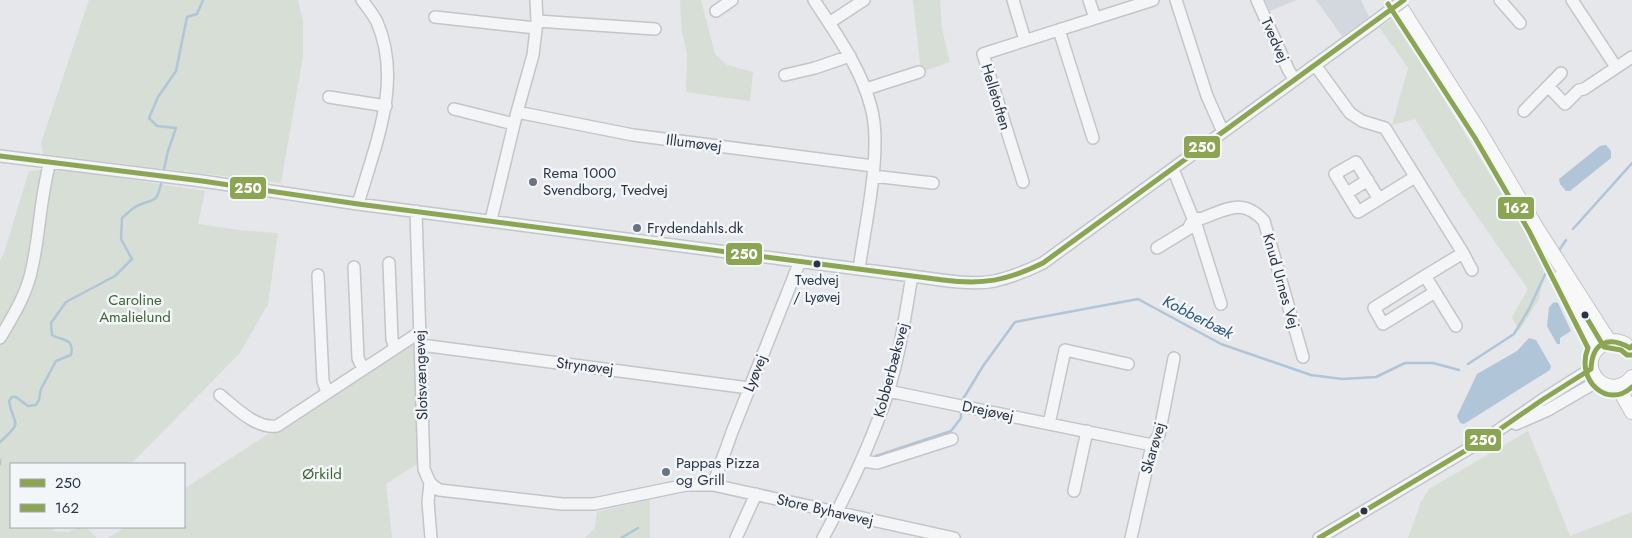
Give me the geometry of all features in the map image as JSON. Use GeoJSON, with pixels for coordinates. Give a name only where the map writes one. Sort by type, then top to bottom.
{"type":"FeatureCollection","features":[{"type":"Feature","properties":{"kind":"main road"},"geometry":{"type":"LineString","coordinates":[[1399,3],[1481,134],[1536,227],[1609,341]]}},
{"type":"Feature","properties":{"kind":"main road"},"geometry":{"type":"LineString","coordinates":[[1536,227],[1596,348]]}},
{"type":"Feature","properties":{"kind":"main road"},"geometry":{"type":"LineString","coordinates":[[1631,348],[1624,343],[1609,341],[1596,348],[1592,354],[1594,375],[1604,385],[1628,382],[1632,412]]}},
{"type":"Feature","properties":{"kind":"street"},"geometry":{"type":"LineString","coordinates":[[358,204],[386,106],[389,71],[385,46],[376,21],[362,0]]}},
{"type":"Feature","properties":{"kind":"street"},"geometry":{"type":"LineString","coordinates":[[491,220],[533,54],[536,0]]}},
{"type":"Feature","properties":{"kind":"street"},"geometry":{"type":"LineString","coordinates":[[716,11],[732,0]]}},
{"type":"Feature","properties":{"kind":"street"},"geometry":{"type":"LineString","coordinates":[[814,0],[850,56],[866,89],[872,109],[875,132],[873,171],[859,269]]}},
{"type":"Feature","properties":{"kind":"street"},"geometry":{"type":"LineString","coordinates":[[829,23],[864,0]]}},
{"type":"Feature","properties":{"kind":"street"},"geometry":{"type":"LineString","coordinates":[[1013,0],[1025,40]]}},
{"type":"Feature","properties":{"kind":"street"},"geometry":{"type":"LineString","coordinates":[[1089,0],[1095,18]]}},
{"type":"Feature","properties":{"kind":"street","name":"Helletoften"},"geometry":{"type":"LineString","coordinates":[[1023,182],[982,54],[1153,0]]}},
{"type":"Feature","properties":{"kind":"street"},"geometry":{"type":"LineString","coordinates":[[1176,0],[1207,96],[1223,132]]}},
{"type":"Feature","properties":{"kind":"street","name":"Tvedvej"},"geometry":{"type":"LineString","coordinates":[[1258,0],[1289,71],[1295,80]]}},
{"type":"Feature","properties":{"kind":"street"},"geometry":{"type":"LineString","coordinates":[[1500,0],[1520,23]]}},
{"type":"Feature","properties":{"kind":"street"},"geometry":{"type":"LineString","coordinates":[[1572,0],[1616,67]]}},
{"type":"Feature","properties":{"kind":"street","name":"Tvedvej"},"geometry":{"type":"LineString","coordinates":[[0,156],[202,181],[358,204],[912,276],[964,282],[993,282],[1020,274],[1043,263],[1399,3]]}},
{"type":"Feature","properties":{"kind":"street"},"geometry":{"type":"LineString","coordinates":[[435,17],[654,29]]}},
{"type":"Feature","properties":{"kind":"street"},"geometry":{"type":"LineString","coordinates":[[1059,30],[1094,138]]}},
{"type":"Feature","properties":{"kind":"street"},"geometry":{"type":"LineString","coordinates":[[785,75],[815,68],[850,56]]}},
{"type":"Feature","properties":{"kind":"street"},"geometry":{"type":"LineString","coordinates":[[1548,86],[1565,104],[1579,90],[1632,57]]}},
{"type":"Feature","properties":{"kind":"street"},"geometry":{"type":"LineString","coordinates":[[1316,65],[1350,113],[1362,121],[1385,128],[1472,270]]}},
{"type":"Feature","properties":{"kind":"street"},"geometry":{"type":"LineString","coordinates":[[866,89],[919,72]]}},
{"type":"Feature","properties":{"kind":"street"},"geometry":{"type":"LineString","coordinates":[[1524,110],[1561,73]]}},
{"type":"Feature","properties":{"kind":"street"},"geometry":{"type":"LineString","coordinates":[[329,97],[386,106]]}},
{"type":"Feature","properties":{"kind":"street"},"geometry":{"type":"LineString","coordinates":[[454,109],[514,124]]}},
{"type":"Feature","properties":{"kind":"street","name":"Illumøvej"},"geometry":{"type":"LineString","coordinates":[[517,112],[633,135],[873,171],[933,183]]}},
{"type":"Feature","properties":{"kind":"street"},"geometry":{"type":"LineString","coordinates":[[0,338],[16,311],[27,287],[32,269],[44,184],[50,162]]}},
{"type":"Feature","properties":{"kind":"street"},"geometry":{"type":"LineString","coordinates":[[1379,199],[1356,162],[1335,174],[1358,212],[1415,177]]}},
{"type":"Feature","properties":{"kind":"street"},"geometry":{"type":"LineString","coordinates":[[1173,168],[1194,218],[1221,304]]}},
{"type":"Feature","properties":{"kind":"street"},"geometry":{"type":"LineString","coordinates":[[1347,193],[1368,180]]}},
{"type":"Feature","properties":{"kind":"street","name":"Knud Urnes Vej"},"geometry":{"type":"LineString","coordinates":[[1194,218],[1200,219],[1234,207],[1244,206],[1256,212],[1264,221],[1303,357]]}},
{"type":"Feature","properties":{"kind":"street","name":"Slotsvængevej"},"geometry":{"type":"LineString","coordinates":[[416,211],[424,469],[430,483],[428,502],[431,538]]}},
{"type":"Feature","properties":{"kind":"street"},"geometry":{"type":"LineString","coordinates":[[1157,248],[1188,229],[1194,218]]}},
{"type":"Feature","properties":{"kind":"street"},"geometry":{"type":"LineString","coordinates":[[1435,292],[1383,324],[1374,308],[1463,253]]}},
{"type":"Feature","properties":{"kind":"street","name":"Lyøvej"},"geometry":{"type":"LineString","coordinates":[[713,486],[800,261]]}},
{"type":"Feature","properties":{"kind":"street"},"geometry":{"type":"LineString","coordinates":[[389,263],[392,339],[395,348]]}},
{"type":"Feature","properties":{"kind":"street"},"geometry":{"type":"LineString","coordinates":[[354,267],[358,358],[364,369]]}},
{"type":"Feature","properties":{"kind":"street"},"geometry":{"type":"LineString","coordinates":[[318,275],[323,381],[328,392]]}},
{"type":"Feature","properties":{"kind":"street","name":"Kobberbæksvej"},"geometry":{"type":"LineString","coordinates":[[823,538],[863,461],[888,391],[901,341],[912,276]]}},
{"type":"Feature","properties":{"kind":"street"},"geometry":{"type":"LineString","coordinates":[[1425,276],[1456,326]]}},
{"type":"Feature","properties":{"kind":"street"},"geometry":{"type":"LineString","coordinates":[[220,395],[244,414],[267,427],[277,426],[420,332]]}},
{"type":"Feature","properties":{"kind":"street","name":"Strynøvej"},"geometry":{"type":"LineString","coordinates":[[421,345],[750,388]]}},
{"type":"Feature","properties":{"kind":"street"},"geometry":{"type":"LineString","coordinates":[[1049,424],[1065,350],[1128,364]]}},
{"type":"Feature","properties":{"kind":"street","name":"Skarøvej"},"geometry":{"type":"LineString","coordinates":[[1131,538],[1152,445],[1159,435],[1174,358]]}},
{"type":"Feature","properties":{"kind":"street"},"geometry":{"type":"LineString","coordinates":[[1319,538],[1490,436],[1542,400],[1594,375]]}},
{"type":"Feature","properties":{"kind":"street","name":"Drejøvej"},"geometry":{"type":"LineString","coordinates":[[888,391],[1152,445]]}},
{"type":"Feature","properties":{"kind":"street"},"geometry":{"type":"LineString","coordinates":[[1074,491],[1087,431]]}},
{"type":"Feature","properties":{"kind":"street"},"geometry":{"type":"LineString","coordinates":[[863,461],[877,463],[952,438]]}},
{"type":"Feature","properties":{"kind":"street","name":"Store Byhavevej"},"geometry":{"type":"LineString","coordinates":[[430,483],[440,490],[562,504],[594,504],[686,485],[713,486],[954,538]]}},
{"type":"Feature","properties":{"kind":"street"},"geometry":{"type":"LineString","coordinates":[[736,538],[756,494]]}},
{"type":"Feature","properties":{"kind":"shaded area"},"geometry":{"type":"Polygon","coordinates":[[[1265,0],[1297,0],[1270,11],[1265,0]]]}},
{"type":"Feature","properties":{"kind":"shaded area"},"geometry":{"type":"Polygon","coordinates":[[[1316,0],[1361,0],[1369,17],[1342,36],[1316,0]]]}},
{"type":"Feature","properties":{"kind":"green space"},"geometry":{"type":"Polygon","coordinates":[[[89,0],[298,0],[303,21],[303,56],[281,183],[43,154],[41,143],[89,0]]]}},
{"type":"Feature","properties":{"kind":"green space"},"geometry":{"type":"Polygon","coordinates":[[[680,0],[701,0],[715,54],[727,65],[753,72],[750,101],[686,92],[687,53],[682,32],[680,0]]]}},
{"type":"Feature","properties":{"kind":"green space"},"geometry":{"type":"Polygon","coordinates":[[[913,0],[940,0],[942,29],[950,62],[921,72],[913,0]]]}},
{"type":"Feature","properties":{"kind":"green space"},"geometry":{"type":"Polygon","coordinates":[[[1394,18],[1545,264],[1539,299],[1519,331],[1512,317],[1528,289],[1463,196],[1415,119],[1392,125],[1408,68],[1379,27],[1394,18]]]}},
{"type":"Feature","properties":{"kind":"green space","name":"Caroline Amalielund"},"geometry":{"type":"Polygon","coordinates":[[[54,168],[205,191],[198,224],[278,233],[268,304],[239,354],[132,463],[10,463],[10,528],[56,528],[51,531],[69,532],[76,528],[84,528],[97,538],[0,538],[0,346],[21,312],[47,186],[54,168]]]}},
{"type":"Feature","properties":{"kind":"green space"},"geometry":{"type":"Polygon","coordinates":[[[45,170],[30,268],[14,309],[0,332],[0,261],[29,171],[45,170]]]}},
{"type":"Feature","properties":{"kind":"green space","name":"Ørkild"},"geometry":{"type":"Polygon","coordinates":[[[413,339],[419,463],[386,484],[392,538],[108,538],[123,528],[185,528],[185,488],[413,339]]]}},
{"type":"Feature","properties":{"kind":"green space"},"geometry":{"type":"Polygon","coordinates":[[[1528,431],[1570,536],[1632,512],[1632,538],[1408,538],[1421,502],[1429,489],[1528,431]]]}},
{"type":"Feature","properties":{"kind":"green space"},"geometry":{"type":"Polygon","coordinates":[[[650,499],[650,538],[585,538],[595,528],[597,512],[650,499]]]}},
{"type":"Feature","properties":{"kind":"water"},"geometry":{"type":"Polygon","coordinates":[[[1606,145],[1611,151],[1611,158],[1570,191],[1566,191],[1560,184],[1559,179],[1600,146],[1606,145]]]}},
{"type":"Feature","properties":{"kind":"water"},"geometry":{"type":"Polygon","coordinates":[[[1554,302],[1558,303],[1571,331],[1560,338],[1560,344],[1557,344],[1547,326],[1549,307],[1554,302]]]}},
{"type":"Feature","properties":{"kind":"water"},"geometry":{"type":"Polygon","coordinates":[[[1529,338],[1536,340],[1551,366],[1550,370],[1464,424],[1460,423],[1457,416],[1477,374],[1517,351],[1529,338]]]}},
{"type":"Feature","properties":{"kind":"waterway"},"geometry":{"type":"LineString","coordinates":[[164,169],[176,128],[157,126],[149,118],[158,97],[176,71],[187,17],[197,14],[203,0]]}},
{"type":"Feature","properties":{"kind":"waterway","name":"Kobberbæk"},"geometry":{"type":"LineString","coordinates":[[1573,229],[1632,163]]}},
{"type":"Feature","properties":{"kind":"waterway"},"geometry":{"type":"LineString","coordinates":[[0,442],[15,426],[9,401],[12,397],[16,397],[28,406],[36,405],[41,389],[56,361],[71,355],[72,349],[69,342],[52,335],[51,323],[66,302],[115,276],[132,259],[121,239],[122,218],[137,206],[156,198],[161,184]]}},
{"type":"Feature","properties":{"kind":"waterway","name":"Kobberbæk"},"geometry":{"type":"LineString","coordinates":[[1558,252],[1566,240]]}},
{"type":"Feature","properties":{"kind":"waterway","name":"Kobberbæk"},"geometry":{"type":"LineString","coordinates":[[1468,364],[1514,334],[1529,309],[1549,266]]}},
{"type":"Feature","properties":{"kind":"waterway","name":"Kobberbæk"},"geometry":{"type":"LineString","coordinates":[[963,399],[983,366],[1015,322],[1138,299],[1221,344],[1311,375],[1342,379],[1376,377],[1405,363],[1433,363],[1459,370]]}},
{"type":"Feature","properties":{"kind":"waterway","name":"Kobberbæk"},"geometry":{"type":"LineString","coordinates":[[876,456],[951,431],[961,418],[961,413]]}},
{"type":"Feature","properties":{"kind":"waterway","name":"Kobberbæk"},"geometry":{"type":"LineString","coordinates":[[621,538],[638,528]]}},
{"type":"Feature","properties":{"kind":"transit line","name":"250"},"geometry":{"type":"LineString","coordinates":[[0,156],[202,181],[358,204],[943,280],[982,282],[1006,278],[1043,263],[1404,0]]}},
{"type":"Feature","properties":{"kind":"transit line","name":"162"},"geometry":{"type":"LineString","coordinates":[[1388,4],[1475,138],[1529,231],[1588,348],[1585,360],[1586,371],[1590,380],[1596,388],[1604,393],[1613,395],[1623,393],[1632,387]]}},
{"type":"Feature","properties":{"kind":"transit line","name":"162"},"geometry":{"type":"LineString","coordinates":[[1585,315],[1604,347],[1621,350],[1627,355],[1632,355]]}},
{"type":"Feature","properties":{"kind":"transit line","name":"250"},"geometry":{"type":"LineString","coordinates":[[1319,538],[1490,436],[1591,369],[1594,353],[1603,344],[1615,342],[1630,348],[1632,346]]}},
{"type":"Feature","properties":{"kind":"place","name":"Rema 1000 Svendborg, Tvedvej"},"geometry":{"type":"Point","coordinates":[533,182]}},
{"type":"Feature","properties":{"kind":"place","name":"Frydendahls.dk"},"geometry":{"type":"Point","coordinates":[637,228]}},
{"type":"Feature","properties":{"kind":"place","name":"Tvedvej / Lyøvej"},"geometry":{"type":"Point","coordinates":[817,264]}},
{"type":"Feature","properties":{"kind":"place","name":"Pappas Pizza og Grill"},"geometry":{"type":"Point","coordinates":[666,472]}}]}
